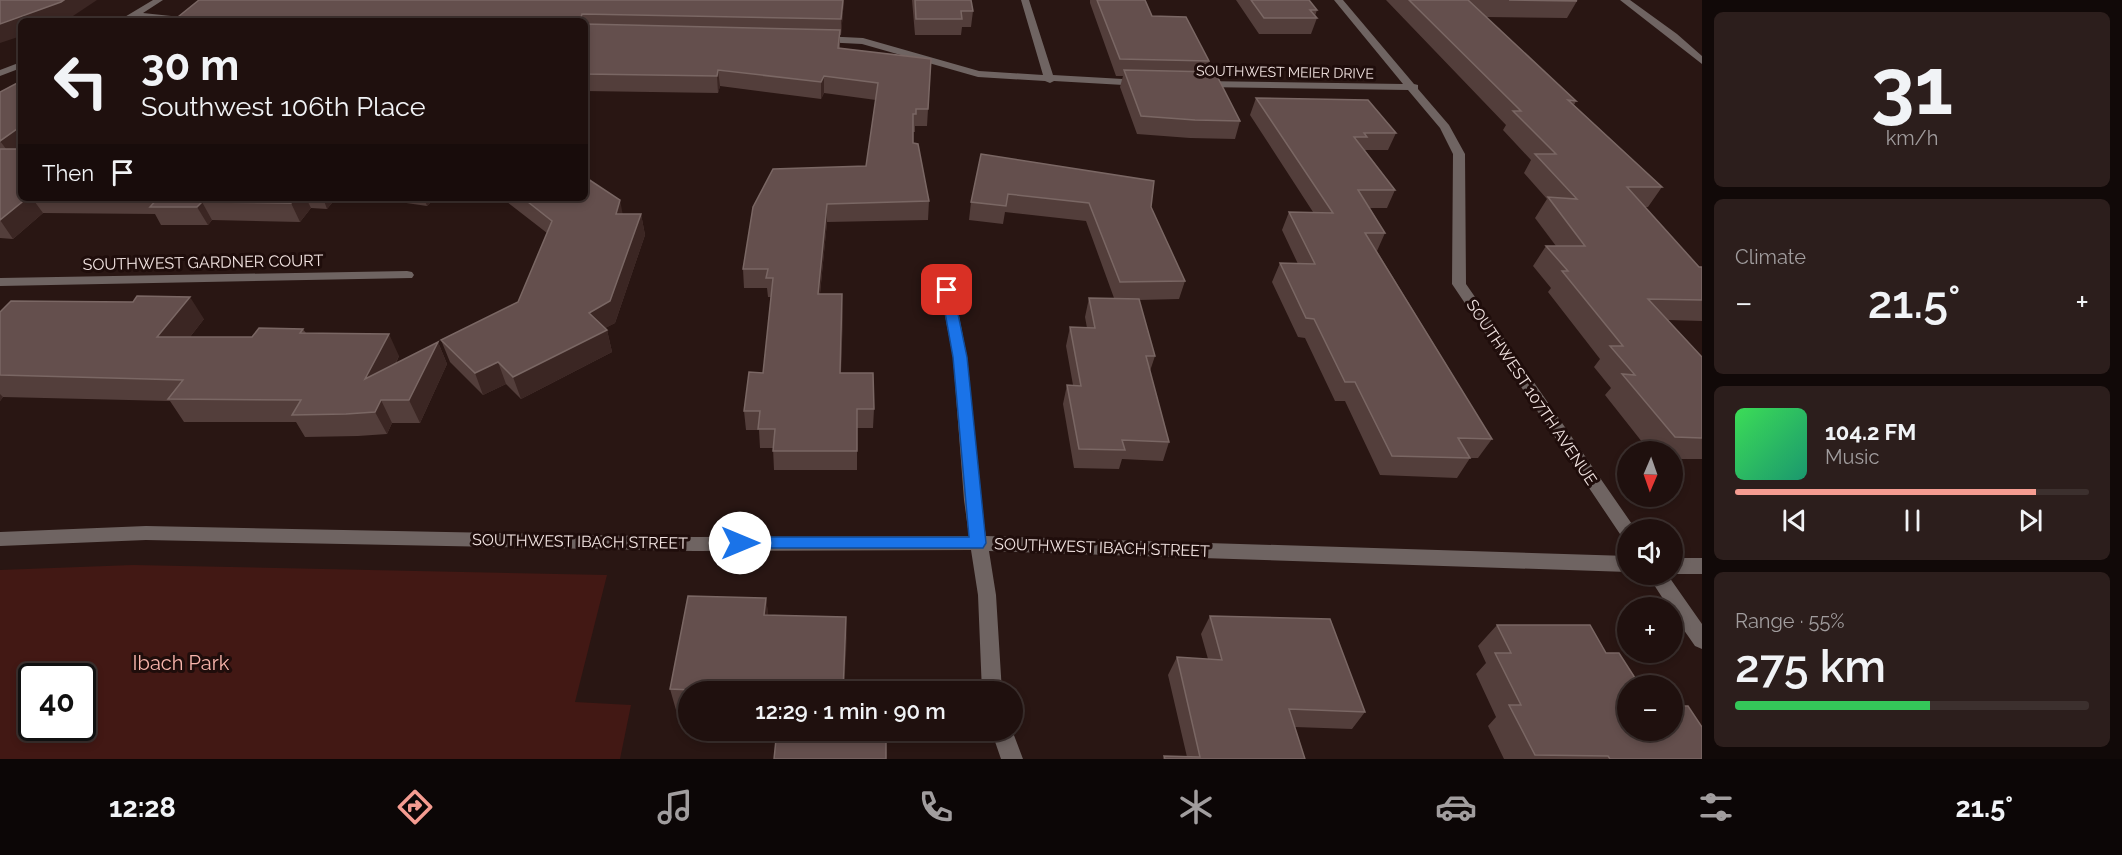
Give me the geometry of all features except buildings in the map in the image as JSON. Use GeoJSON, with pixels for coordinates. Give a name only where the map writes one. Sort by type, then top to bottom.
{"type":"FeatureCollection","features":[{"type":"Feature","properties":{"kind":"street"},"geometry":{"type":"LineString","coordinates":[[130,18],[159,0]]}},
{"type":"Feature","properties":{"kind":"street"},"geometry":{"type":"LineString","coordinates":[[1025,0],[1050,80]]}},
{"type":"Feature","properties":{"kind":"street","name":"SOUTHWEST 107TH AVENUE"},"geometry":{"type":"LineString","coordinates":[[1338,0],[1414,87],[1445,127],[1459,154],[1459,284],[1619,519]]}},
{"type":"Feature","properties":{"kind":"street"},"geometry":{"type":"LineString","coordinates":[[1624,0],[1674,36],[1702,61]]}},
{"type":"Feature","properties":{"kind":"street"},"geometry":{"type":"LineString","coordinates":[[137,15],[164,18]]}},
{"type":"Feature","properties":{"kind":"street"},"geometry":{"type":"LineString","coordinates":[[805,38],[862,41],[978,74],[1050,80],[1155,83]]}},
{"type":"Feature","properties":{"kind":"street"},"geometry":{"type":"LineString","coordinates":[[0,73],[18,66]]}},
{"type":"Feature","properties":{"kind":"street","name":"SOUTHWEST MEIER DRIVE"},"geometry":{"type":"LineString","coordinates":[[1188,84],[1414,87]]}},
{"type":"Feature","properties":{"kind":"street","name":"SOUTHWEST GARDNER COURT"},"geometry":{"type":"LineString","coordinates":[[0,282],[183,276],[407,275]]}},
{"type":"Feature","properties":{"kind":"street"},"geometry":{"type":"LineString","coordinates":[[947,290],[960,357],[978,543],[987,595],[991,681]]}},
{"type":"Feature","properties":{"kind":"street","name":"SOUTHWEST IBACH STREET"},"geometry":{"type":"LineString","coordinates":[[0,539],[146,533],[694,544],[978,543],[1617,564]]}},
{"type":"Feature","properties":{"kind":"street"},"geometry":{"type":"LineString","coordinates":[[1683,566],[1702,566]]}},
{"type":"Feature","properties":{"kind":"street"},"geometry":{"type":"LineString","coordinates":[[1664,585],[1702,640]]}},
{"type":"Feature","properties":{"kind":"street"},"geometry":{"type":"LineString","coordinates":[[1005,741],[1012,759]]}},
{"type":"Feature","properties":{"kind":"green space","name":"Ibach Park"},"geometry":{"type":"Polygon","coordinates":[[[133,565],[607,575],[575,702],[631,705],[620,759],[0,759],[0,570],[133,565]]]}},
{"type":"Feature","properties":{"kind":"route"},"geometry":{"type":"LineString","coordinates":[[740,543],[978,543],[972,501],[960,357],[947,290]]}}]}
